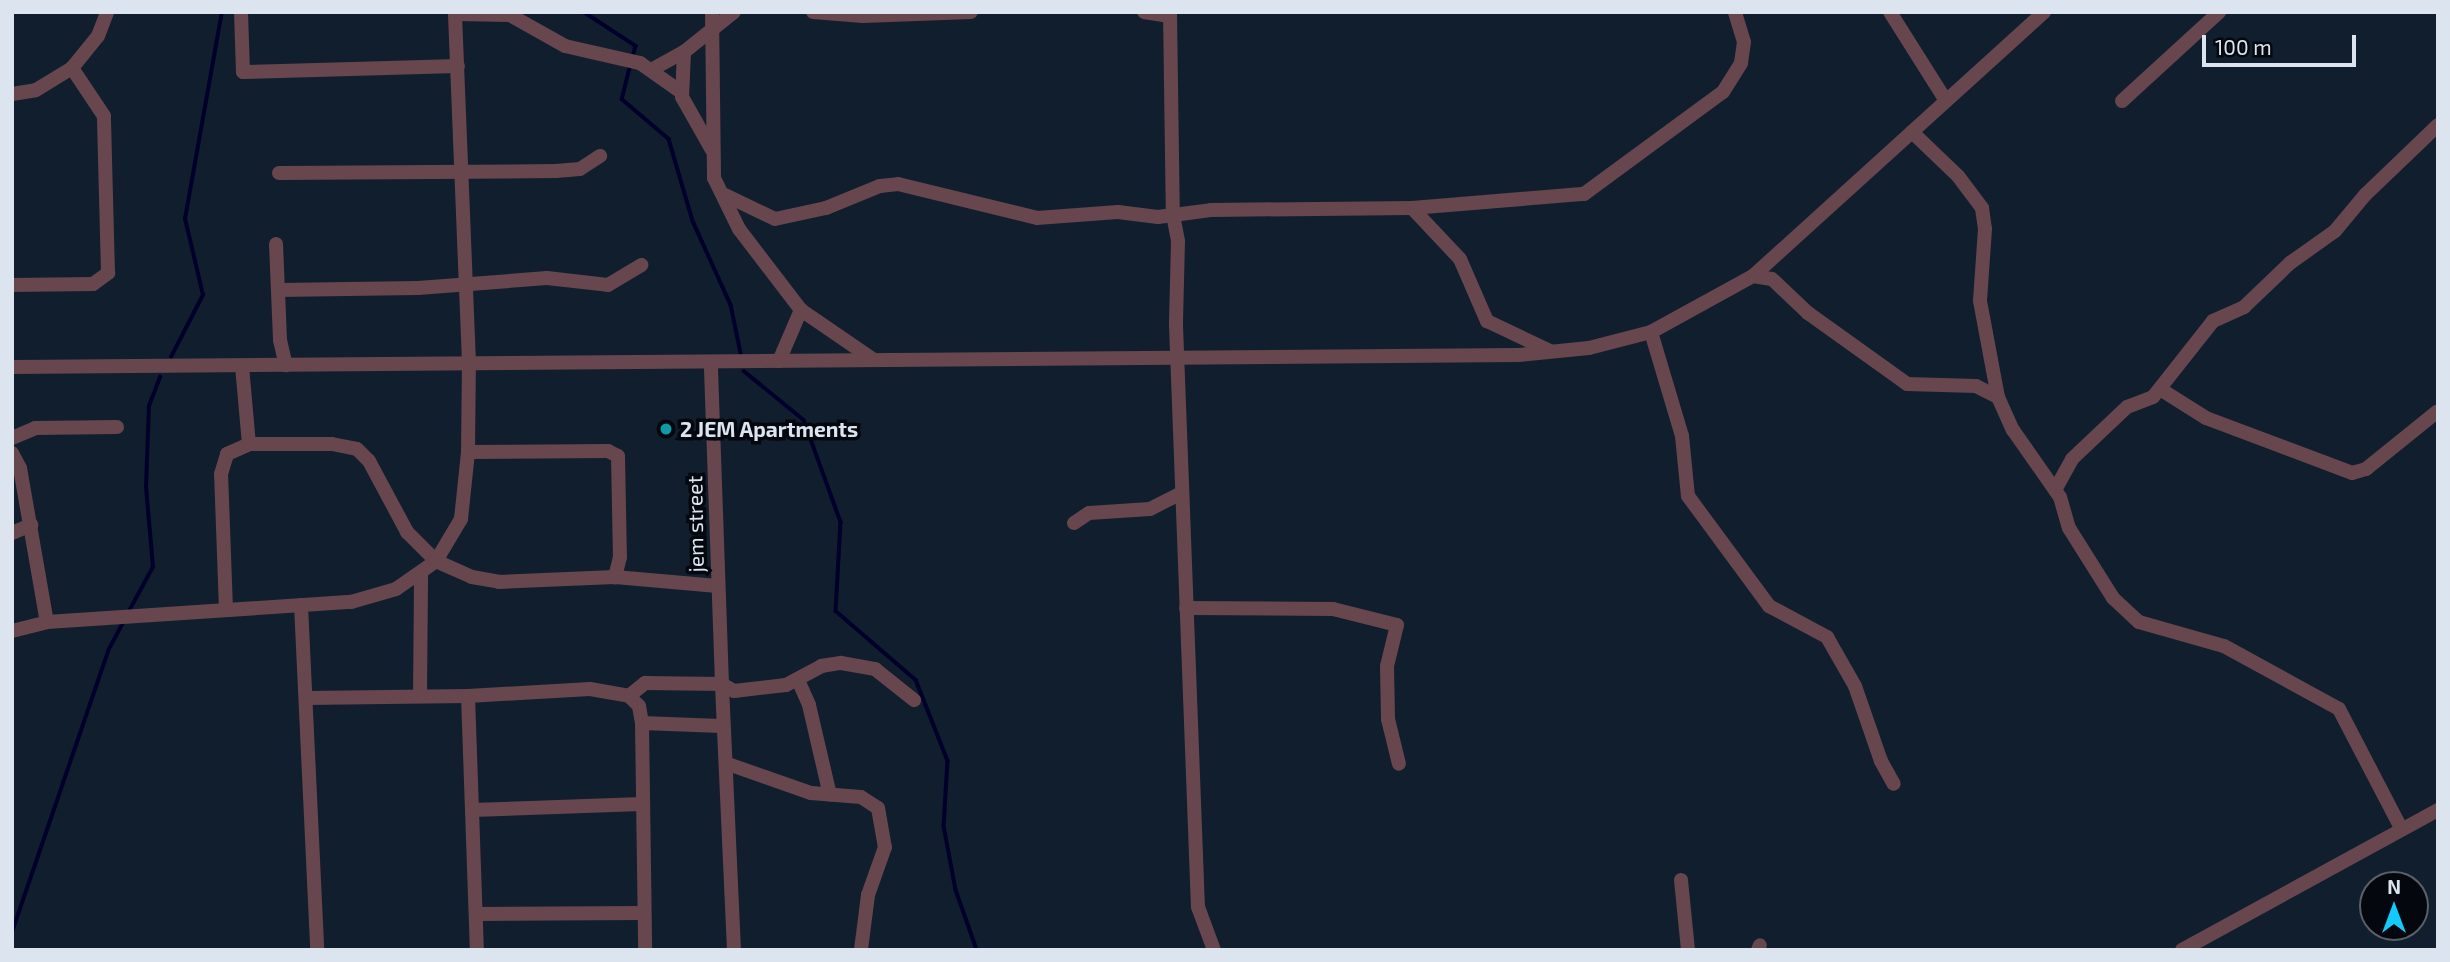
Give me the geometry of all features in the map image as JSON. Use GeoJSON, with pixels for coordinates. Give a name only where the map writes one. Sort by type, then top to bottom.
{"type":"FeatureCollection","features":[{"type":"Feature","properties":{"kind":"street"},"geometry":{"type":"LineString","coordinates":[[12,94],[36,90],[72,68],[98,36],[107,12]]}},
{"type":"Feature","properties":{"kind":"street"},"geometry":{"type":"LineString","coordinates":[[241,12],[243,72],[458,66]]}},
{"type":"Feature","properties":{"kind":"street"},"geometry":{"type":"LineString","coordinates":[[651,69],[684,52],[713,19],[734,12]]}},
{"type":"Feature","properties":{"kind":"street"},"geometry":{"type":"LineString","coordinates":[[813,12],[863,16],[971,12]]}},
{"type":"Feature","properties":{"kind":"street"},"geometry":{"type":"LineString","coordinates":[[1144,12],[1170,14],[1173,215],[1178,241],[1182,493],[1198,907],[1214,950]]}},
{"type":"Feature","properties":{"kind":"street"},"geometry":{"type":"LineString","coordinates":[[725,195],[775,219],[827,208],[880,186],[898,184],[1023,217],[1079,218],[1118,212],[1148,217],[1211,209],[1412,208],[1584,194],[1604,184],[1723,92],[1741,63],[1744,42],[1735,12]]}},
{"type":"Feature","properties":{"kind":"street"},"geometry":{"type":"LineString","coordinates":[[1890,12],[1946,101]]}},
{"type":"Feature","properties":{"kind":"street"},"geometry":{"type":"LineString","coordinates":[[12,367],[1178,358],[1552,352],[1620,342],[1651,332],[1753,276],[2044,12]]}},
{"type":"Feature","properties":{"kind":"street"},"geometry":{"type":"LineString","coordinates":[[2122,101],[2219,12]]}},
{"type":"Feature","properties":{"kind":"street"},"geometry":{"type":"LineString","coordinates":[[12,631],[47,622],[300,605],[381,595],[421,575],[436,561],[461,519],[468,452],[469,363],[455,13],[510,15],[565,46],[651,69],[681,92],[712,150]]}},
{"type":"Feature","properties":{"kind":"street"},"geometry":{"type":"LineString","coordinates":[[713,19],[714,178],[725,195],[739,229],[802,310],[875,361]]}},
{"type":"Feature","properties":{"kind":"street"},"geometry":{"type":"LineString","coordinates":[[681,92],[684,52]]}},
{"type":"Feature","properties":{"kind":"street"},"geometry":{"type":"LineString","coordinates":[[12,285],[93,284],[108,273],[104,116],[72,68]]}},
{"type":"Feature","properties":{"kind":"street"},"geometry":{"type":"LineString","coordinates":[[2055,490],[2072,459],[2124,410],[2151,399],[2213,321],[2244,307],[2290,263],[2335,231],[2365,195],[2438,125]]}},
{"type":"Feature","properties":{"kind":"street"},"geometry":{"type":"LineString","coordinates":[[1912,132],[1982,208],[1985,229],[1980,301],[1998,397],[2013,430],[2055,490],[2069,528],[2108,592],[2138,622],[2224,646],[2339,709],[2402,830]]}},
{"type":"Feature","properties":{"kind":"street"},"geometry":{"type":"LineString","coordinates":[[279,173],[580,169],[600,156]]}},
{"type":"Feature","properties":{"kind":"street"},"geometry":{"type":"LineString","coordinates":[[1412,208],[1460,259],[1487,321],[1552,352]]}},
{"type":"Feature","properties":{"kind":"street"},"geometry":{"type":"LineString","coordinates":[[276,244],[286,365]]}},
{"type":"Feature","properties":{"kind":"street"},"geometry":{"type":"LineString","coordinates":[[278,290],[464,284],[547,278],[608,285],[641,265]]}},
{"type":"Feature","properties":{"kind":"street"},"geometry":{"type":"LineString","coordinates":[[1753,276],[1778,284],[1808,313],[1901,381],[1980,387],[1998,397]]}},
{"type":"Feature","properties":{"kind":"street"},"geometry":{"type":"LineString","coordinates":[[779,361],[802,310]]}},
{"type":"Feature","properties":{"kind":"street"},"geometry":{"type":"LineString","coordinates":[[1651,332],[1682,436],[1688,496],[1769,606],[1827,637],[1855,686],[1881,761],[1894,784]]}},
{"type":"Feature","properties":{"kind":"street","name":"jem street"},"geometry":{"type":"LineString","coordinates":[[711,363],[722,684],[721,726],[729,764],[734,950]]}},
{"type":"Feature","properties":{"kind":"street"},"geometry":{"type":"LineString","coordinates":[[242,366],[249,444]]}},
{"type":"Feature","properties":{"kind":"street"},"geometry":{"type":"LineString","coordinates":[[2160,389],[2206,418],[2352,473],[2366,469],[2438,411]]}},
{"type":"Feature","properties":{"kind":"street"},"geometry":{"type":"LineString","coordinates":[[12,438],[35,428],[117,427]]}},
{"type":"Feature","properties":{"kind":"street"},"geometry":{"type":"LineString","coordinates":[[226,609],[221,474],[226,454],[249,444],[332,444],[356,449],[369,461],[398,522],[436,561],[485,581],[615,577],[718,586]]}},
{"type":"Feature","properties":{"kind":"street"},"geometry":{"type":"LineString","coordinates":[[468,452],[608,451],[618,456],[620,557],[615,577]]}},
{"type":"Feature","properties":{"kind":"street"},"geometry":{"type":"LineString","coordinates":[[12,453],[20,468],[47,622]]}},
{"type":"Feature","properties":{"kind":"street"},"geometry":{"type":"LineString","coordinates":[[1074,523],[1089,513],[1150,509],[1182,493]]}},
{"type":"Feature","properties":{"kind":"street"},"geometry":{"type":"LineString","coordinates":[[12,533],[31,525]]}},
{"type":"Feature","properties":{"kind":"street"},"geometry":{"type":"LineString","coordinates":[[420,696],[421,575]]}},
{"type":"Feature","properties":{"kind":"street"},"geometry":{"type":"LineString","coordinates":[[300,605],[317,950]]}},
{"type":"Feature","properties":{"kind":"street"},"geometry":{"type":"LineString","coordinates":[[1186,608],[1333,609],[1397,625],[1387,666],[1388,719],[1399,764]]}},
{"type":"Feature","properties":{"kind":"street"},"geometry":{"type":"LineString","coordinates":[[629,696],[645,683],[722,684],[743,691],[798,680],[828,663],[864,667],[888,676],[914,700]]}},
{"type":"Feature","properties":{"kind":"street"},"geometry":{"type":"LineString","coordinates":[[798,680],[809,705],[830,795]]}},
{"type":"Feature","properties":{"kind":"street"},"geometry":{"type":"LineString","coordinates":[[306,698],[468,696],[590,689],[629,696],[639,706],[642,723],[645,950]]}},
{"type":"Feature","properties":{"kind":"street"},"geometry":{"type":"LineString","coordinates":[[468,696],[477,950]]}},
{"type":"Feature","properties":{"kind":"street"},"geometry":{"type":"LineString","coordinates":[[642,723],[721,726]]}},
{"type":"Feature","properties":{"kind":"street"},"geometry":{"type":"LineString","coordinates":[[729,764],[811,793],[871,802],[878,808],[886,837],[868,895],[861,950]]}},
{"type":"Feature","properties":{"kind":"street"},"geometry":{"type":"LineString","coordinates":[[472,810],[642,804]]}},
{"type":"Feature","properties":{"kind":"street"},"geometry":{"type":"LineString","coordinates":[[2182,950],[2438,810]]}},
{"type":"Feature","properties":{"kind":"street"},"geometry":{"type":"LineString","coordinates":[[1681,880],[1688,950]]}},
{"type":"Feature","properties":{"kind":"street"},"geometry":{"type":"LineString","coordinates":[[476,914],[644,913]]}},
{"type":"Feature","properties":{"kind":"waterway"},"geometry":{"type":"LineString","coordinates":[[171,357],[203,295],[185,219],[222,12]]}},
{"type":"Feature","properties":{"kind":"waterway"},"geometry":{"type":"LineString","coordinates":[[584,12],[636,46],[633,57]]}},
{"type":"Feature","properties":{"kind":"waterway"},"geometry":{"type":"LineString","coordinates":[[631,64],[622,99],[669,139],[693,221],[731,305],[741,353]]}},
{"type":"Feature","properties":{"kind":"waterway"},"geometry":{"type":"LineString","coordinates":[[744,371],[804,420],[841,522],[836,611],[916,680],[948,761],[944,826],[956,890],[977,950]]}},
{"type":"Feature","properties":{"kind":"waterway"},"geometry":{"type":"LineString","coordinates":[[129,611],[153,567],[146,487],[149,406],[160,377]]}},
{"type":"Feature","properties":{"kind":"waterway"},"geometry":{"type":"LineString","coordinates":[[12,932],[108,651],[124,621]]}},
{"type":"Feature","properties":{"kind":"place","name":"2 JEM Apartments"},"geometry":{"type":"Point","coordinates":[666,429]}}]}
